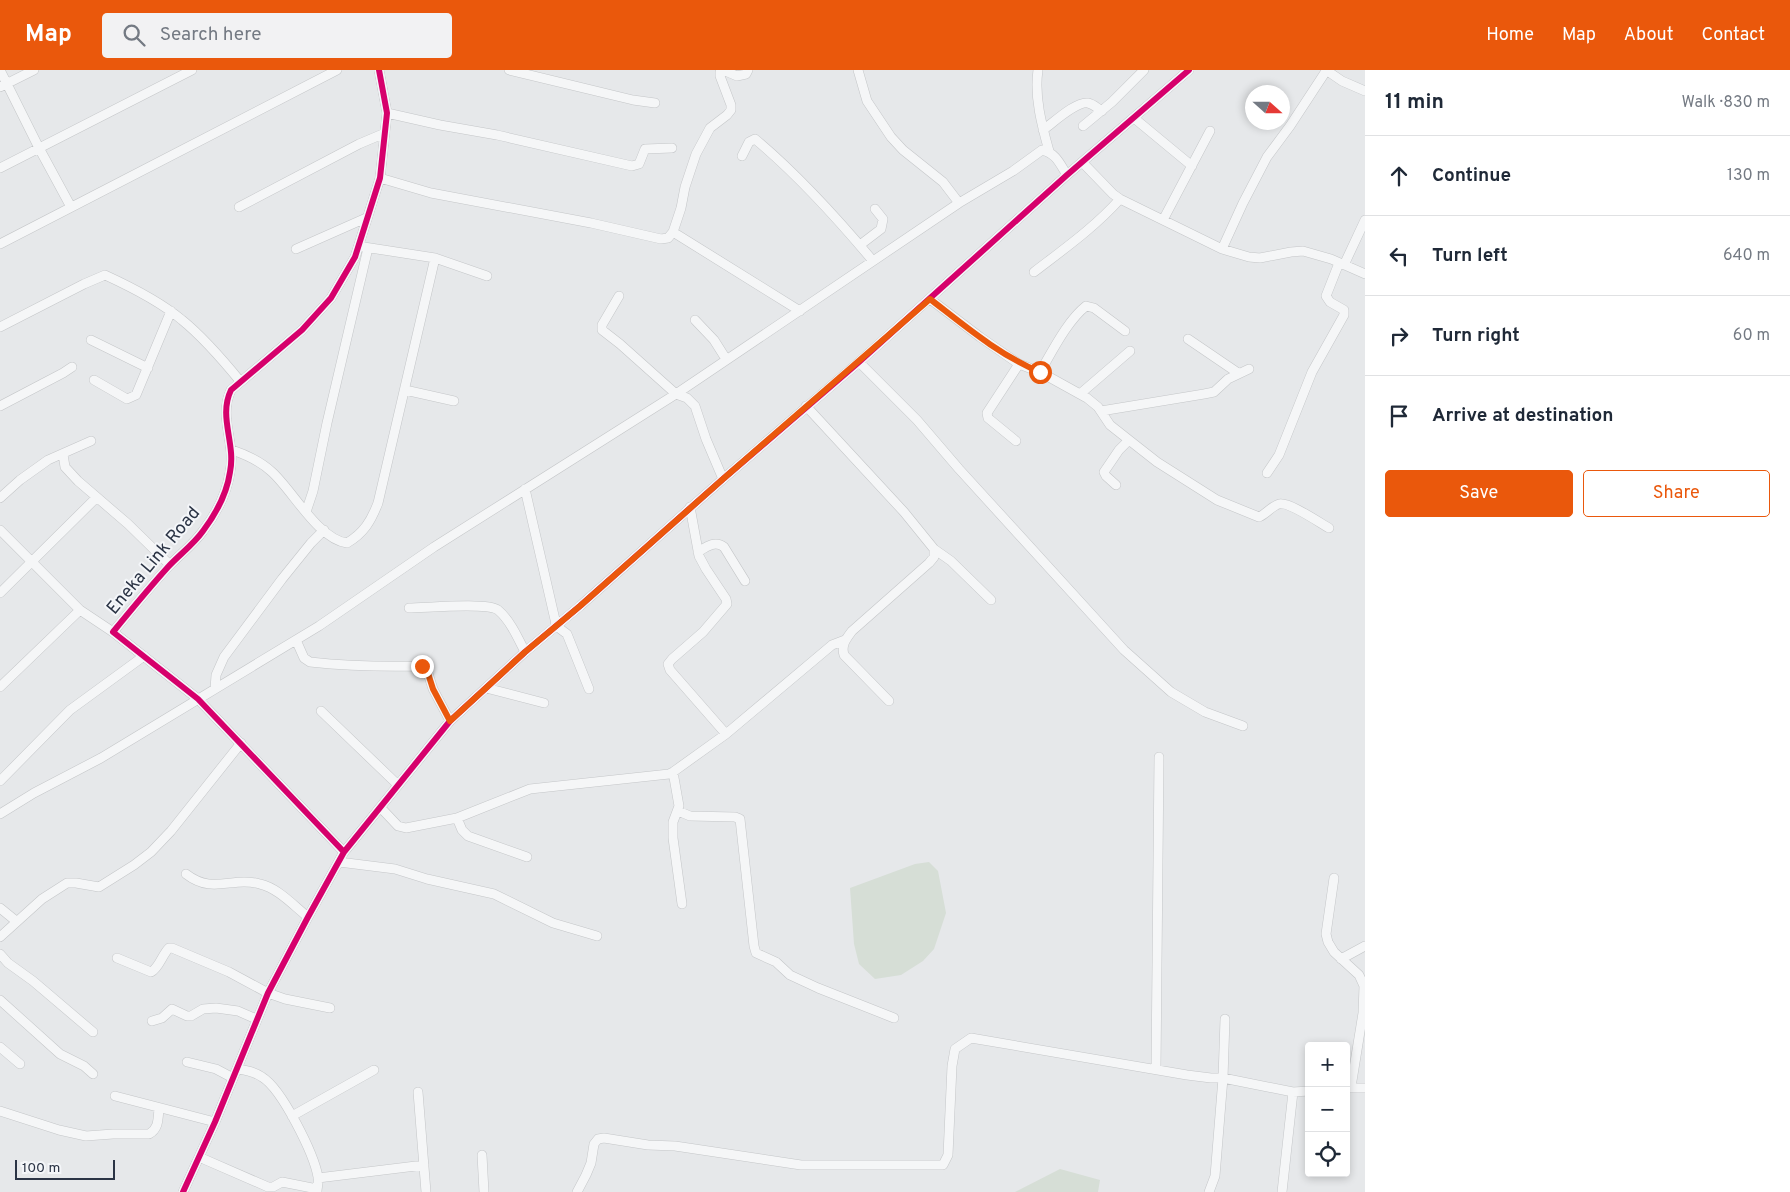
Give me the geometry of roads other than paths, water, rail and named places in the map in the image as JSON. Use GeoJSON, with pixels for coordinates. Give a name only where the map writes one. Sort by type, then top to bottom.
{"type":"FeatureCollection","features":[{"type":"Feature","properties":{"kind":"street"},"geometry":{"type":"LineString","coordinates":[[0,70],[3,86],[71,207]]}},
{"type":"Feature","properties":{"kind":"street"},"geometry":{"type":"LineString","coordinates":[[3,86],[34,70]]}},
{"type":"Feature","properties":{"kind":"street"},"geometry":{"type":"LineString","coordinates":[[0,168],[192,70]]}},
{"type":"Feature","properties":{"kind":"street"},"geometry":{"type":"LineString","coordinates":[[0,244],[337,70]]}},
{"type":"Feature","properties":{"kind":"street","name":"Eneka Link Road"},"geometry":{"type":"LineString","coordinates":[[344,852],[198,699],[113,632],[170,565],[203,532],[219,506],[230,473],[232,450],[225,412],[226,399],[231,390],[240,380],[302,330],[331,298],[355,257],[364,247],[366,218],[380,178],[387,113],[379,70]]}},
{"type":"Feature","properties":{"kind":"street"},"geometry":{"type":"LineString","coordinates":[[509,70],[633,100],[655,103]]}},
{"type":"Feature","properties":{"kind":"street"},"geometry":{"type":"LineString","coordinates":[[380,178],[431,193],[591,223],[662,239],[668,238],[673,232],[681,208],[690,168],[696,154],[710,128],[727,115],[730,110],[731,105],[720,72],[722,70],[740,76],[746,74],[748,70]]}},
{"type":"Feature","properties":{"kind":"street"},"geometry":{"type":"LineString","coordinates":[[858,70],[867,100],[891,137],[903,150],[943,182],[959,203]]}},
{"type":"Feature","properties":{"kind":"street"},"geometry":{"type":"LineString","coordinates":[[1038,70],[1037,92],[1043,130],[1049,151],[1057,158],[1067,175]]}},
{"type":"Feature","properties":{"kind":"street"},"geometry":{"type":"LineString","coordinates":[[1083,126],[1128,88],[1144,70]]}},
{"type":"Feature","properties":{"kind":"street"},"geometry":{"type":"LineString","coordinates":[[183,1192],[268,993],[344,852],[450,721],[525,652],[580,606],[806,406],[859,362],[1067,175],[1189,70]]}},
{"type":"Feature","properties":{"kind":"street"},"geometry":{"type":"LineString","coordinates":[[1222,249],[1268,157],[1326,70],[1342,81],[1365,90]]}},
{"type":"Feature","properties":{"kind":"street"},"geometry":{"type":"LineString","coordinates":[[1043,130],[1074,107],[1083,103],[1089,103],[1102,111]]}},
{"type":"Feature","properties":{"kind":"street"},"geometry":{"type":"LineString","coordinates":[[387,113],[497,135],[632,166],[639,164],[645,149],[672,148]]}},
{"type":"Feature","properties":{"kind":"street"},"geometry":{"type":"LineString","coordinates":[[1134,118],[1192,166]]}},
{"type":"Feature","properties":{"kind":"street"},"geometry":{"type":"LineString","coordinates":[[1163,220],[1210,131]]}},
{"type":"Feature","properties":{"kind":"street"},"geometry":{"type":"LineString","coordinates":[[239,206],[359,144],[385,133]]}},
{"type":"Feature","properties":{"kind":"street"},"geometry":{"type":"LineString","coordinates":[[742,156],[749,142],[755,139],[815,196],[873,261]]}},
{"type":"Feature","properties":{"kind":"street"},"geometry":{"type":"LineString","coordinates":[[0,814],[34,793],[101,758],[296,640],[525,489],[676,394],[959,203],[1013,171],[1042,150],[1049,151]]}},
{"type":"Feature","properties":{"kind":"street"},"geometry":{"type":"LineString","coordinates":[[1083,163],[1120,199],[1222,249],[1249,257],[1260,258],[1303,251],[1365,274]]}},
{"type":"Feature","properties":{"kind":"street"},"geometry":{"type":"LineString","coordinates":[[1034,272],[1081,236],[1120,199]]}},
{"type":"Feature","properties":{"kind":"street"},"geometry":{"type":"LineString","coordinates":[[860,245],[881,229],[883,219],[875,209]]}},
{"type":"Feature","properties":{"kind":"street"},"geometry":{"type":"LineString","coordinates":[[296,249],[366,218]]}},
{"type":"Feature","properties":{"kind":"street"},"geometry":{"type":"LineString","coordinates":[[1267,473],[1279,454],[1312,372],[1344,314],[1344,310],[1330,302],[1326,296],[1365,220]]}},
{"type":"Feature","properties":{"kind":"street"},"geometry":{"type":"LineString","coordinates":[[673,232],[800,311]]}},
{"type":"Feature","properties":{"kind":"street"},"geometry":{"type":"LineString","coordinates":[[306,512],[313,491],[364,247],[435,258],[487,276]]}},
{"type":"Feature","properties":{"kind":"street"},"geometry":{"type":"LineString","coordinates":[[232,450],[249,456],[275,474],[296,502],[339,542],[347,543],[364,530],[378,503],[435,258]]}},
{"type":"Feature","properties":{"kind":"street"},"geometry":{"type":"LineString","coordinates":[[0,327],[105,275],[171,311],[201,338],[240,380]]}},
{"type":"Feature","properties":{"kind":"street"},"geometry":{"type":"LineString","coordinates":[[619,296],[602,325],[602,330],[676,394],[688,398],[695,406],[706,439],[723,479]]}},
{"type":"Feature","properties":{"kind":"street"},"geometry":{"type":"LineString","coordinates":[[930,299],[980,337],[1020,364],[1040,372],[1092,401],[1101,410],[1110,425],[1158,462],[1217,500],[1259,517],[1282,503],[1292,506],[1329,528]]}},
{"type":"Feature","properties":{"kind":"street"},"geometry":{"type":"LineString","coordinates":[[1040,372],[1068,327],[1086,306],[1094,308],[1125,330]]}},
{"type":"Feature","properties":{"kind":"street"},"geometry":{"type":"LineString","coordinates":[[94,380],[127,399],[136,395],[171,311]]}},
{"type":"Feature","properties":{"kind":"street"},"geometry":{"type":"LineString","coordinates":[[695,320],[714,340],[726,359]]}},
{"type":"Feature","properties":{"kind":"street"},"geometry":{"type":"LineString","coordinates":[[1188,339],[1238,373]]}},
{"type":"Feature","properties":{"kind":"street"},"geometry":{"type":"LineString","coordinates":[[91,340],[148,368]]}},
{"type":"Feature","properties":{"kind":"street"},"geometry":{"type":"LineString","coordinates":[[1080,394],[1130,351]]}},
{"type":"Feature","properties":{"kind":"street"},"geometry":{"type":"LineString","coordinates":[[859,362],[917,420],[959,470],[1124,650],[1171,692],[1205,712],[1243,726]]}},
{"type":"Feature","properties":{"kind":"street"},"geometry":{"type":"LineString","coordinates":[[1016,441],[988,418],[987,412],[1020,364]]}},
{"type":"Feature","properties":{"kind":"street"},"geometry":{"type":"LineString","coordinates":[[0,406],[72,367]]}},
{"type":"Feature","properties":{"kind":"street"},"geometry":{"type":"LineString","coordinates":[[1101,410],[1214,392],[1228,379],[1249,369]]}},
{"type":"Feature","properties":{"kind":"street"},"geometry":{"type":"LineString","coordinates":[[405,390],[454,402]]}},
{"type":"Feature","properties":{"kind":"street"},"geometry":{"type":"LineString","coordinates":[[806,406],[904,512],[934,550],[950,561],[991,600]]}},
{"type":"Feature","properties":{"kind":"street"},"geometry":{"type":"LineString","coordinates":[[1116,485],[1104,472],[1119,450],[1129,440]]}},
{"type":"Feature","properties":{"kind":"street"},"geometry":{"type":"LineString","coordinates":[[0,498],[38,466],[91,441]]}},
{"type":"Feature","properties":{"kind":"street"},"geometry":{"type":"LineString","coordinates":[[63,454],[65,467],[96,498],[128,524],[170,565]]}},
{"type":"Feature","properties":{"kind":"street"},"geometry":{"type":"LineString","coordinates":[[525,489],[556,625],[570,638],[588,689]]}},
{"type":"Feature","properties":{"kind":"street"},"geometry":{"type":"LineString","coordinates":[[0,593],[96,498]]}},
{"type":"Feature","properties":{"kind":"street"},"geometry":{"type":"LineString","coordinates":[[690,508],[698,552],[706,569],[726,599],[727,604],[703,632],[668,664],[670,670],[726,734]]}},
{"type":"Feature","properties":{"kind":"street"},"geometry":{"type":"LineString","coordinates":[[0,530],[80,610],[113,632]]}},
{"type":"Feature","properties":{"kind":"street"},"geometry":{"type":"LineString","coordinates":[[215,689],[216,674],[224,657],[311,542],[324,530]]}},
{"type":"Feature","properties":{"kind":"street"},"geometry":{"type":"LineString","coordinates":[[698,552],[714,544],[720,544],[724,547],[745,581]]}},
{"type":"Feature","properties":{"kind":"street"},"geometry":{"type":"LineString","coordinates":[[889,700],[844,655],[842,648],[852,631],[929,563],[934,557],[934,550]]}},
{"type":"Feature","properties":{"kind":"street"},"geometry":{"type":"LineString","coordinates":[[409,608],[481,606],[494,608],[501,613],[514,631],[525,652]]}},
{"type":"Feature","properties":{"kind":"street"},"geometry":{"type":"LineString","coordinates":[[0,687],[80,610]]}},
{"type":"Feature","properties":{"kind":"street"},"geometry":{"type":"LineString","coordinates":[[296,640],[304,658],[310,662],[426,667],[433,689],[450,721]]}},
{"type":"Feature","properties":{"kind":"street"},"geometry":{"type":"LineString","coordinates":[[381,808],[402,828],[457,818],[530,789],[673,772],[726,734],[832,645],[845,640]]}},
{"type":"Feature","properties":{"kind":"street"},"geometry":{"type":"LineString","coordinates":[[0,781],[70,710],[144,656]]}},
{"type":"Feature","properties":{"kind":"street"},"geometry":{"type":"LineString","coordinates":[[486,688],[544,703]]}},
{"type":"Feature","properties":{"kind":"street"},"geometry":{"type":"LineString","coordinates":[[322,711],[398,784]]}},
{"type":"Feature","properties":{"kind":"street"},"geometry":{"type":"LineString","coordinates":[[0,937],[42,899],[67,883],[99,887],[151,852],[171,830],[241,742]]}},
{"type":"Feature","properties":{"kind":"street"},"geometry":{"type":"LineString","coordinates":[[1156,1070],[1159,757]]}},
{"type":"Feature","properties":{"kind":"street"},"geometry":{"type":"LineString","coordinates":[[673,772],[678,810],[673,822],[673,838],[682,904]]}},
{"type":"Feature","properties":{"kind":"street"},"geometry":{"type":"LineString","coordinates":[[678,810],[690,816],[735,816],[740,819],[756,953],[776,962],[786,973],[894,1018]]}},
{"type":"Feature","properties":{"kind":"street"},"geometry":{"type":"LineString","coordinates":[[457,818],[462,830],[468,836],[527,857]]}},
{"type":"Feature","properties":{"kind":"street"},"geometry":{"type":"LineString","coordinates":[[339,862],[395,869],[427,879],[494,894],[553,923],[597,936]]}},
{"type":"Feature","properties":{"kind":"street"},"geometry":{"type":"LineString","coordinates":[[186,874],[195,881],[205,884],[258,883],[266,886],[308,916]]}},
{"type":"Feature","properties":{"kind":"street"},"geometry":{"type":"LineString","coordinates":[[1334,878],[1326,934],[1328,942],[1334,952],[1359,975],[1364,986],[1364,1013],[1349,1087]]}},
{"type":"Feature","properties":{"kind":"street"},"geometry":{"type":"LineString","coordinates":[[0,908],[16,921]]}},
{"type":"Feature","properties":{"kind":"street"},"geometry":{"type":"LineString","coordinates":[[1341,959],[1365,946]]}},
{"type":"Feature","properties":{"kind":"street"},"geometry":{"type":"LineString","coordinates":[[117,958],[151,972],[164,953],[169,948],[172,948],[229,972],[285,1000],[330,1008]]}},
{"type":"Feature","properties":{"kind":"street"},"geometry":{"type":"LineString","coordinates":[[0,954],[8,963],[34,981],[93,1032]]}},
{"type":"Feature","properties":{"kind":"street"},"geometry":{"type":"LineString","coordinates":[[0,1000],[60,1054],[84,1066],[93,1074]]}},
{"type":"Feature","properties":{"kind":"street"},"geometry":{"type":"LineString","coordinates":[[152,1021],[162,1018],[172,1009],[191,1016],[209,1008],[238,1011],[256,1019]]}},
{"type":"Feature","properties":{"kind":"street"},"geometry":{"type":"LineString","coordinates":[[1209,1192],[1214,1176],[1223,1078],[1225,1019]]}},
{"type":"Feature","properties":{"kind":"street"},"geometry":{"type":"LineString","coordinates":[[577,1192],[591,1163],[594,1144],[598,1139],[604,1138],[648,1146],[691,1148],[801,1165],[943,1164],[948,1155],[952,1066],[955,1050],[971,1038],[1156,1070],[1223,1078],[1293,1092],[1305,1091]]}},
{"type":"Feature","properties":{"kind":"street"},"geometry":{"type":"LineString","coordinates":[[0,1047],[20,1064]]}},
{"type":"Feature","properties":{"kind":"street"},"geometry":{"type":"LineString","coordinates":[[187,1062],[216,1069],[233,1078]]}},
{"type":"Feature","properties":{"kind":"street"},"geometry":{"type":"LineString","coordinates":[[199,1157],[268,1187],[273,1187],[282,1182],[317,1190],[318,1178],[312,1154],[292,1116],[274,1088],[264,1077],[254,1072],[237,1069]]}},
{"type":"Feature","properties":{"kind":"street"},"geometry":{"type":"LineString","coordinates":[[292,1116],[374,1070]]}},
{"type":"Feature","properties":{"kind":"street"},"geometry":{"type":"LineString","coordinates":[[1350,1088],[1365,1088]]}},
{"type":"Feature","properties":{"kind":"street"},"geometry":{"type":"LineString","coordinates":[[418,1092],[426,1192]]}},
{"type":"Feature","properties":{"kind":"street"},"geometry":{"type":"LineString","coordinates":[[1282,1192],[1293,1092]]}},
{"type":"Feature","properties":{"kind":"street"},"geometry":{"type":"LineString","coordinates":[[116,1096],[214,1122]]}},
{"type":"Feature","properties":{"kind":"street"},"geometry":{"type":"LineString","coordinates":[[0,1111],[59,1130],[86,1136],[149,1134],[154,1131],[156,1126],[159,1108]]}},
{"type":"Feature","properties":{"kind":"street"},"geometry":{"type":"LineString","coordinates":[[482,1155],[484,1192]]}},
{"type":"Feature","properties":{"kind":"street"},"geometry":{"type":"LineString","coordinates":[[318,1178],[424,1165]]}}]}
